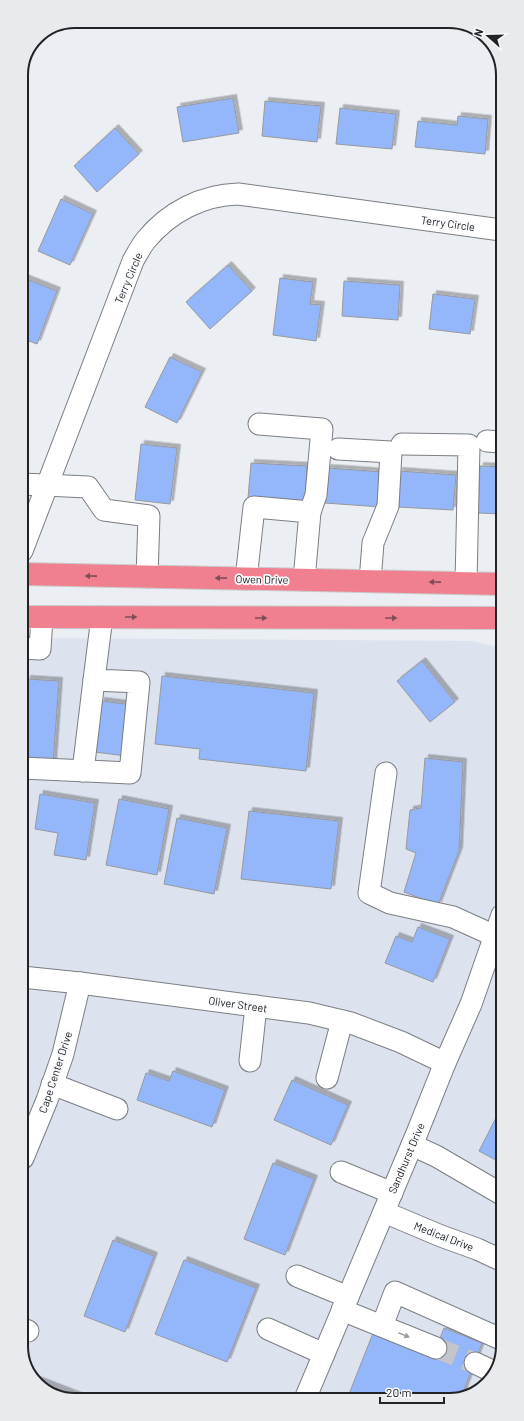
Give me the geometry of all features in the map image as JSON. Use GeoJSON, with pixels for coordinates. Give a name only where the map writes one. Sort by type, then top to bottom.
{"type":"FeatureCollection","features":[{"type":"Feature","properties":{"kind":"highway","name":"Owen Drive"},"geometry":{"type":"LineString","coordinates":[[28,574],[496,584]]}},
{"type":"Feature","properties":{"kind":"highway"},"geometry":{"type":"LineString","coordinates":[[32,617],[496,618]]}},
{"type":"Feature","properties":{"kind":"street","name":"Terry Circle"},"geometry":{"type":"LineString","coordinates":[[28,536],[133,261],[146,240],[166,220],[186,206],[209,198],[238,194],[496,229]]}},
{"type":"Feature","properties":{"kind":"street"},"geometry":{"type":"LineString","coordinates":[[259,424],[322,429],[316,495],[310,512],[304,580]]}},
{"type":"Feature","properties":{"kind":"street"},"geometry":{"type":"LineString","coordinates":[[402,444],[469,445],[466,583]]}},
{"type":"Feature","properties":{"kind":"street"},"geometry":{"type":"LineString","coordinates":[[338,449],[391,452],[388,506],[373,542],[370,581]]}},
{"type":"Feature","properties":{"kind":"street"},"geometry":{"type":"LineString","coordinates":[[28,484],[88,487],[104,510],[149,516],[148,577]]}},
{"type":"Feature","properties":{"kind":"street"},"geometry":{"type":"LineString","coordinates":[[246,578],[254,507],[310,512]]}},
{"type":"Feature","properties":{"kind":"street"},"geometry":{"type":"LineString","coordinates":[[28,648],[40,649],[32,617]]}},
{"type":"Feature","properties":{"kind":"street"},"geometry":{"type":"LineString","coordinates":[[83,771],[102,617]]}},
{"type":"Feature","properties":{"kind":"street"},"geometry":{"type":"LineString","coordinates":[[28,768],[130,773],[139,682],[94,680]]}},
{"type":"Feature","properties":{"kind":"street"},"geometry":{"type":"LineString","coordinates":[[386,774],[369,893],[390,903],[496,925]]}},
{"type":"Feature","properties":{"kind":"street","name":"Sandhurst Drive"},"geometry":{"type":"LineString","coordinates":[[308,1393],[471,1004],[496,937]]}},
{"type":"Feature","properties":{"kind":"street","name":"Oliver Street"},"geometry":{"type":"LineString","coordinates":[[28,978],[309,1013],[351,1023],[401,1042],[445,1063]]}},
{"type":"Feature","properties":{"kind":"street","name":"Cape Center Drive"},"geometry":{"type":"LineString","coordinates":[[28,1145],[63,1054],[80,983]]}},
{"type":"Feature","properties":{"kind":"street"},"geometry":{"type":"LineString","coordinates":[[250,1061],[256,1006]]}},
{"type":"Feature","properties":{"kind":"street"},"geometry":{"type":"LineString","coordinates":[[328,1078],[342,1021]]}},
{"type":"Feature","properties":{"kind":"street"},"geometry":{"type":"LineString","coordinates":[[52,1084],[117,1109]]}},
{"type":"Feature","properties":{"kind":"street"},"geometry":{"type":"LineString","coordinates":[[412,1145],[436,1156],[496,1191]]}},
{"type":"Feature","properties":{"kind":"street"},"geometry":{"type":"LineString","coordinates":[[341,1172],[392,1193]]}},
{"type":"Feature","properties":{"kind":"street","name":"Medical Drive"},"geometry":{"type":"LineString","coordinates":[[384,1212],[496,1258]]}},
{"type":"Feature","properties":{"kind":"street"},"geometry":{"type":"LineString","coordinates":[[297,1276],[382,1326],[436,1348]]}},
{"type":"Feature","properties":{"kind":"street"},"geometry":{"type":"LineString","coordinates":[[382,1326],[395,1292],[496,1337]]}},
{"type":"Feature","properties":{"kind":"street"},"geometry":{"type":"LineString","coordinates":[[268,1329],[324,1354]]}},
{"type":"Feature","properties":{"kind":"street"},"geometry":{"type":"LineString","coordinates":[[474,1363],[489,1370]]}},
{"type":"Feature","properties":{"kind":"shaded area"},"geometry":{"type":"Polygon","coordinates":[[[28,638],[473,641],[496,646],[496,1352],[491,1367],[486,1375],[475,1385],[455,1393],[72,1393],[51,1387],[34,1370],[28,1352],[28,638]]]}},
{"type":"Feature","properties":{"kind":"building"},"geometry":{"type":"Polygon","coordinates":[[[233,98],[239,133],[183,142],[177,107],[233,98]]]}},
{"type":"Feature","properties":{"kind":"building"},"geometry":{"type":"Polygon","coordinates":[[[265,101],[321,106],[317,142],[262,136],[265,101]]]}},
{"type":"Feature","properties":{"kind":"building"},"geometry":{"type":"Polygon","coordinates":[[[340,108],[396,114],[392,149],[336,144],[340,108]]]}},
{"type":"Feature","properties":{"kind":"building"},"geometry":{"type":"Polygon","coordinates":[[[458,116],[488,119],[485,154],[415,147],[418,121],[457,125],[458,116]]]}},
{"type":"Feature","properties":{"kind":"building"},"geometry":{"type":"Polygon","coordinates":[[[115,128],[139,154],[97,192],[74,166],[115,128]]]}},
{"type":"Feature","properties":{"kind":"building"},"geometry":{"type":"Polygon","coordinates":[[[61,199],[93,214],[70,265],[38,251],[61,199]]]}},
{"type":"Feature","properties":{"kind":"building"},"geometry":{"type":"Polygon","coordinates":[[[228,265],[252,291],[210,329],[186,302],[228,265]]]}},
{"type":"Feature","properties":{"kind":"building"},"geometry":{"type":"Polygon","coordinates":[[[280,278],[313,282],[310,304],[321,305],[316,341],[273,335],[280,278]]]}},
{"type":"Feature","properties":{"kind":"building"},"geometry":{"type":"Polygon","coordinates":[[[28,280],[57,291],[37,344],[28,341],[28,280]]]}},
{"type":"Feature","properties":{"kind":"building"},"geometry":{"type":"Polygon","coordinates":[[[344,281],[400,285],[398,320],[342,316],[344,281]]]}},
{"type":"Feature","properties":{"kind":"building"},"geometry":{"type":"Polygon","coordinates":[[[433,294],[475,299],[470,334],[429,329],[433,294]]]}},
{"type":"Feature","properties":{"kind":"building"},"geometry":{"type":"Polygon","coordinates":[[[170,357],[202,372],[177,423],[145,407],[170,357]]]}},
{"type":"Feature","properties":{"kind":"building"},"geometry":{"type":"Polygon","coordinates":[[[141,444],[177,448],[170,504],[135,500],[141,444]]]}},
{"type":"Feature","properties":{"kind":"building"},"geometry":{"type":"Polygon","coordinates":[[[251,463],[307,466],[305,502],[248,498],[251,463]]]}},
{"type":"Feature","properties":{"kind":"building"},"geometry":{"type":"Polygon","coordinates":[[[480,466],[496,467],[496,514],[478,513],[480,466]]]}},
{"type":"Feature","properties":{"kind":"building"},"geometry":{"type":"Polygon","coordinates":[[[327,468],[383,472],[381,507],[325,503],[327,468]]]}},
{"type":"Feature","properties":{"kind":"building"},"geometry":{"type":"Polygon","coordinates":[[[399,471],[456,475],[453,510],[397,507],[399,471]]]}},
{"type":"Feature","properties":{"kind":"building"},"geometry":{"type":"Polygon","coordinates":[[[422,661],[455,702],[430,722],[397,681],[422,661]]]}},
{"type":"Feature","properties":{"kind":"building"},"geometry":{"type":"Polygon","coordinates":[[[162,676],[314,693],[306,771],[199,759],[200,749],[155,744],[162,676]]]}},
{"type":"Feature","properties":{"kind":"building"},"geometry":{"type":"Polygon","coordinates":[[[28,679],[59,681],[53,764],[28,762],[28,679]]]}},
{"type":"Feature","properties":{"kind":"building"},"geometry":{"type":"Polygon","coordinates":[[[101,701],[133,705],[126,756],[95,752],[101,701]]]}},
{"type":"Feature","properties":{"kind":"building"},"geometry":{"type":"Polygon","coordinates":[[[425,758],[463,762],[459,851],[438,905],[404,892],[416,853],[406,849],[410,810],[421,808],[425,758]]]}},
{"type":"Feature","properties":{"kind":"building"},"geometry":{"type":"Polygon","coordinates":[[[40,794],[95,803],[86,860],[54,855],[58,833],[35,829],[40,794]]]}},
{"type":"Feature","properties":{"kind":"building"},"geometry":{"type":"Polygon","coordinates":[[[119,799],[169,809],[157,875],[106,865],[119,799]]]}},
{"type":"Feature","properties":{"kind":"building"},"geometry":{"type":"Polygon","coordinates":[[[249,811],[339,821],[331,889],[241,879],[249,811]]]}},
{"type":"Feature","properties":{"kind":"building"},"geometry":{"type":"Polygon","coordinates":[[[177,818],[227,828],[214,894],[164,884],[177,818]]]}},
{"type":"Feature","properties":{"kind":"building"},"geometry":{"type":"Polygon","coordinates":[[[418,927],[450,939],[433,982],[385,963],[396,936],[412,942],[418,927]]]}},
{"type":"Feature","properties":{"kind":"building"},"geometry":{"type":"Polygon","coordinates":[[[173,1071],[225,1090],[212,1127],[137,1100],[146,1073],[169,1081],[173,1071]]]}},
{"type":"Feature","properties":{"kind":"building"},"geometry":{"type":"Polygon","coordinates":[[[292,1080],[348,1105],[331,1145],[274,1120],[292,1080]]]}},
{"type":"Feature","properties":{"kind":"building"},"geometry":{"type":"Polygon","coordinates":[[[496,1118],[496,1160],[479,1151],[496,1118]]]}},
{"type":"Feature","properties":{"kind":"building"},"geometry":{"type":"Polygon","coordinates":[[[273,1163],[314,1179],[285,1255],[244,1239],[273,1163]]]}},
{"type":"Feature","properties":{"kind":"building"},"geometry":{"type":"Polygon","coordinates":[[[113,1240],[154,1256],[125,1332],[84,1316],[113,1240]]]}},
{"type":"Feature","properties":{"kind":"building"},"geometry":{"type":"Polygon","coordinates":[[[184,1260],[256,1288],[227,1362],[155,1334],[184,1260]]]}},
{"type":"Feature","properties":{"kind":"building"},"geometry":{"type":"Polygon","coordinates":[[[375,1328],[436,1348],[444,1328],[482,1343],[464,1390],[455,1393],[349,1393],[375,1328]]]}},
{"type":"Feature","properties":{"kind":"building"},"geometry":{"type":"Polygon","coordinates":[[[48,1384],[69,1393],[51,1387],[48,1384]]]}},
{"type":"Feature","properties":{"kind":"tunnel"},"geometry":{"type":"LineString","coordinates":[[436,1348],[475,1363]]}}]}
